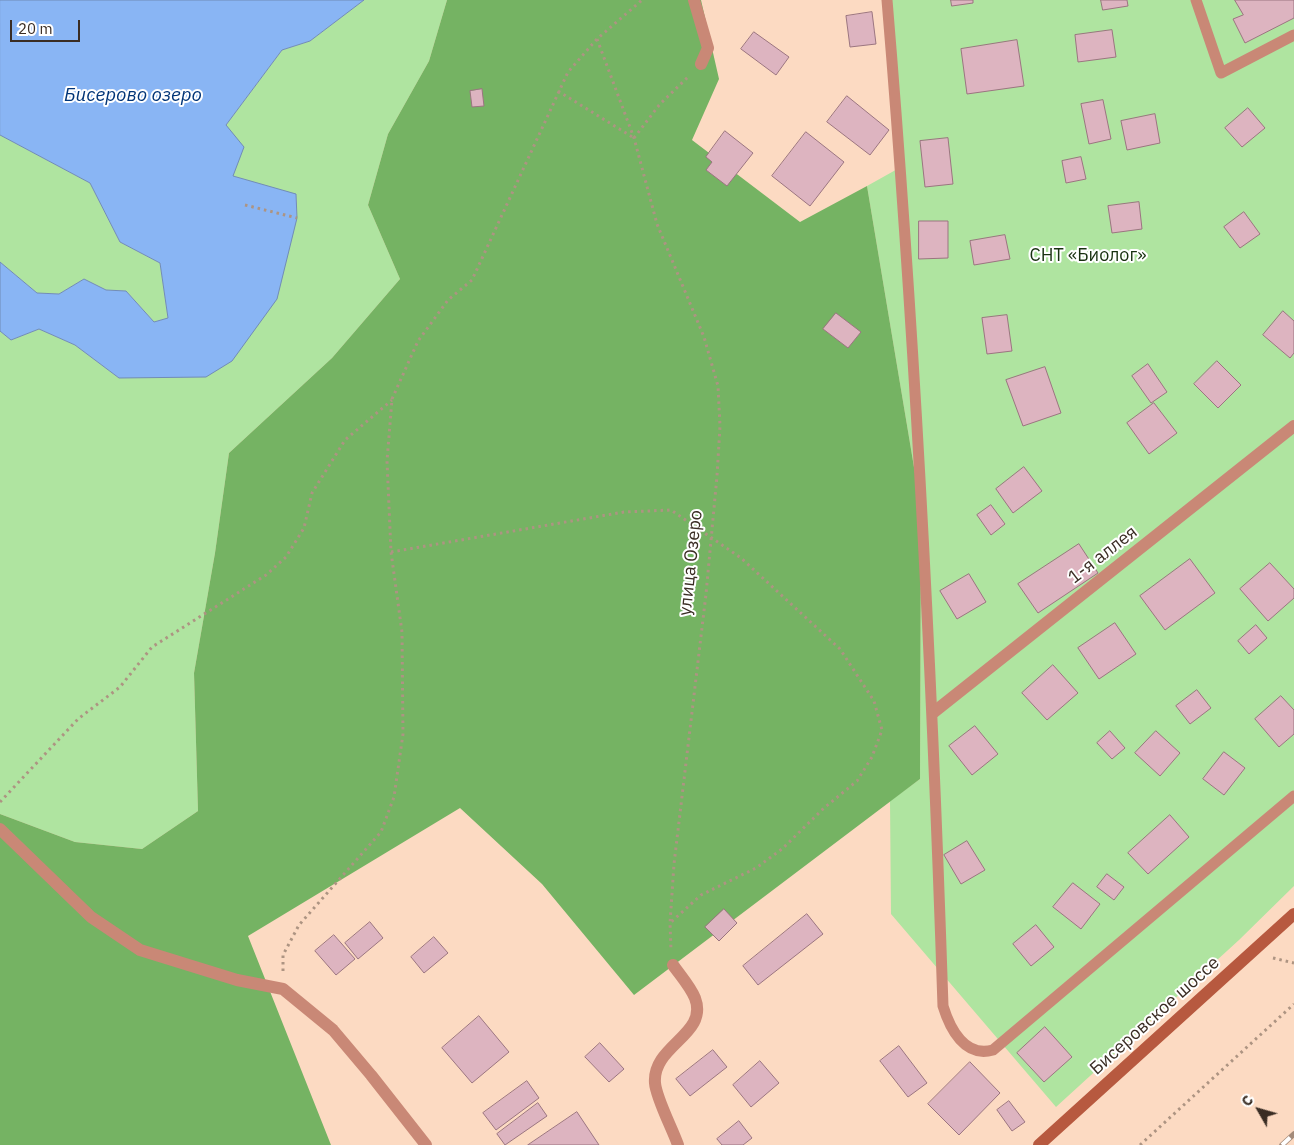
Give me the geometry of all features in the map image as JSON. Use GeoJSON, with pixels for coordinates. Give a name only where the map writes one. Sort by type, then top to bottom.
{"type":"FeatureCollection","features":[{"type":"Feature","properties":{"kind":"main road","name":"Бисеровское шоссе"},"geometry":{"type":"LineString","coordinates":[[1039,1145],[1294,914]]}},
{"type":"Feature","properties":{"kind":"street"},"geometry":{"type":"LineString","coordinates":[[694,0],[708,48],[701,64]]}},
{"type":"Feature","properties":{"kind":"street","name":"1-я аллея"},"geometry":{"type":"LineString","coordinates":[[934,712],[1294,426]]}},
{"type":"Feature","properties":{"kind":"street"},"geometry":{"type":"LineString","coordinates":[[0,829],[91,917],[140,950],[238,980],[283,989],[333,1030],[426,1145]]}},
{"type":"Feature","properties":{"kind":"street"},"geometry":{"type":"LineString","coordinates":[[673,965],[695,998],[697,1017],[690,1029],[662,1057],[656,1071],[655,1085],[678,1145]]}},
{"type":"Feature","properties":{"kind":"lane"},"geometry":{"type":"LineString","coordinates":[[887,0],[901,167],[934,712],[943,1006],[952,1031],[959,1040],[985,1052],[993,1050],[1294,796]]}},
{"type":"Feature","properties":{"kind":"lane"},"geometry":{"type":"LineString","coordinates":[[1196,0],[1221,73],[1294,35]]}},
{"type":"Feature","properties":{"kind":"path"},"geometry":{"type":"LineString","coordinates":[[283,989],[283,955],[299,925],[381,832],[394,797],[403,734],[402,632],[391,552],[387,461],[392,399],[418,341],[448,300],[472,280],[497,224],[530,159],[558,91],[568,72],[597,39],[642,0]]}},
{"type":"Feature","properties":{"kind":"path","name":"улица Озеро"},"geometry":{"type":"LineString","coordinates":[[597,39],[634,138],[657,224],[704,337],[718,386],[720,426],[711,537],[674,864],[670,923],[673,965]]}},
{"type":"Feature","properties":{"kind":"path"},"geometry":{"type":"LineString","coordinates":[[558,91],[634,138],[660,104],[701,64]]}},
{"type":"Feature","properties":{"kind":"path"},"geometry":{"type":"LineString","coordinates":[[245,205],[297,218]]}},
{"type":"Feature","properties":{"kind":"path"},"geometry":{"type":"LineString","coordinates":[[0,802],[78,720],[120,687],[152,647],[266,575],[286,557],[304,528],[312,493],[345,440],[392,399]]}},
{"type":"Feature","properties":{"kind":"path"},"geometry":{"type":"LineString","coordinates":[[391,552],[624,512],[671,510],[741,558],[840,649],[874,701],[882,730],[872,757],[857,781],[824,808],[782,849],[756,868],[701,895],[670,923]]}},
{"type":"Feature","properties":{"kind":"path"},"geometry":{"type":"LineString","coordinates":[[1140,1145],[1294,1004]]}},
{"type":"Feature","properties":{"kind":"green space"},"geometry":{"type":"Polygon","coordinates":[[[364,0],[447,0],[429,61],[388,134],[368,205],[400,279],[332,358],[229,453],[215,553],[194,673],[198,811],[142,849],[75,842],[0,814],[0,331],[11,340],[39,329],[75,345],[119,378],[297,218],[296,195],[233,176],[226,125],[282,50],[310,41],[364,0]]]}},
{"type":"Feature","properties":{"kind":"green space"},"geometry":{"type":"Polygon","coordinates":[[[447,0],[701,0],[719,79],[692,140],[800,222],[867,186],[921,509],[920,779],[634,995],[542,884],[460,808],[248,936],[331,1145],[0,1145],[0,814],[75,842],[142,849],[198,811],[194,673],[215,553],[229,453],[332,358],[400,279],[368,205],[388,134],[429,61],[447,0]]]}},
{"type":"Feature","properties":{"kind":"green space","name":"СНТ «Биолог»"},"geometry":{"type":"Polygon","coordinates":[[[887,0],[1294,0],[1294,886],[1239,940],[1056,1107],[891,914],[890,801],[920,779],[921,509],[867,186],[901,167],[887,0]]]}},
{"type":"Feature","properties":{"kind":"green space"},"geometry":{"type":"Polygon","coordinates":[[[0,135],[90,183],[120,242],[160,263],[168,318],[154,322],[126,291],[106,290],[84,279],[59,294],[37,293],[0,262],[0,135]]]}},
{"type":"Feature","properties":{"kind":"water","name":"Бисерово озеро"},"geometry":{"type":"Polygon","coordinates":[[[0,0],[364,0],[310,41],[282,50],[226,125],[244,147],[233,176],[296,194],[297,218],[277,299],[232,361],[206,377],[119,378],[75,345],[39,329],[11,340],[0,331],[0,262],[37,293],[59,294],[84,279],[106,290],[126,291],[154,322],[168,318],[160,263],[120,242],[90,183],[0,135],[0,0]]]}},
{"type":"Feature","properties":{"kind":"building"},"geometry":{"type":"Polygon","coordinates":[[[951,0],[973,0],[973,3],[952,6],[951,0]]]}},
{"type":"Feature","properties":{"kind":"building"},"geometry":{"type":"Polygon","coordinates":[[[1101,0],[1127,0],[1128,6],[1103,10],[1101,0]]]}},
{"type":"Feature","properties":{"kind":"building"},"geometry":{"type":"Polygon","coordinates":[[[1235,0],[1294,0],[1294,18],[1245,43],[1233,19],[1243,15],[1235,0]]]}},
{"type":"Feature","properties":{"kind":"building"},"geometry":{"type":"Polygon","coordinates":[[[872,12],[876,44],[850,47],[846,16],[872,12]]]}},
{"type":"Feature","properties":{"kind":"building"},"geometry":{"type":"Polygon","coordinates":[[[1112,30],[1116,57],[1078,62],[1075,35],[1112,30]]]}},
{"type":"Feature","properties":{"kind":"building"},"geometry":{"type":"Polygon","coordinates":[[[754,32],[789,57],[776,75],[741,49],[754,32]]]}},
{"type":"Feature","properties":{"kind":"building"},"geometry":{"type":"Polygon","coordinates":[[[1017,40],[1024,86],[967,94],[961,49],[1017,40]]]}},
{"type":"Feature","properties":{"kind":"building"},"geometry":{"type":"Polygon","coordinates":[[[482,89],[484,106],[472,107],[470,91],[482,89]]]}},
{"type":"Feature","properties":{"kind":"building"},"geometry":{"type":"Polygon","coordinates":[[[847,96],[889,130],[870,155],[827,122],[847,96]]]}},
{"type":"Feature","properties":{"kind":"building"},"geometry":{"type":"Polygon","coordinates":[[[1103,100],[1111,139],[1089,144],[1081,104],[1103,100]]]}},
{"type":"Feature","properties":{"kind":"building"},"geometry":{"type":"Polygon","coordinates":[[[1248,108],[1265,128],[1242,147],[1225,128],[1248,108]]]}},
{"type":"Feature","properties":{"kind":"building"},"geometry":{"type":"Polygon","coordinates":[[[1155,114],[1160,143],[1127,150],[1121,121],[1155,114]]]}},
{"type":"Feature","properties":{"kind":"building"},"geometry":{"type":"Polygon","coordinates":[[[725,131],[753,153],[727,186],[706,170],[712,162],[706,157],[725,131]]]}},
{"type":"Feature","properties":{"kind":"building"},"geometry":{"type":"Polygon","coordinates":[[[806,132],[844,162],[810,206],[772,176],[806,132]]]}},
{"type":"Feature","properties":{"kind":"building"},"geometry":{"type":"Polygon","coordinates":[[[948,138],[953,184],[925,187],[920,141],[948,138]]]}},
{"type":"Feature","properties":{"kind":"building"},"geometry":{"type":"Polygon","coordinates":[[[1081,157],[1086,179],[1066,183],[1062,161],[1081,157]]]}},
{"type":"Feature","properties":{"kind":"building"},"geometry":{"type":"Polygon","coordinates":[[[1139,202],[1142,229],[1112,233],[1108,206],[1139,202]]]}},
{"type":"Feature","properties":{"kind":"building"},"geometry":{"type":"Polygon","coordinates":[[[1244,212],[1260,234],[1240,248],[1224,227],[1244,212]]]}},
{"type":"Feature","properties":{"kind":"building"},"geometry":{"type":"Polygon","coordinates":[[[919,221],[948,221],[948,258],[919,259],[919,221]]]}},
{"type":"Feature","properties":{"kind":"building"},"geometry":{"type":"Polygon","coordinates":[[[1005,235],[1010,259],[974,265],[970,241],[1005,235]]]}},
{"type":"Feature","properties":{"kind":"building"},"geometry":{"type":"Polygon","coordinates":[[[1283,311],[1294,321],[1294,353],[1290,358],[1263,335],[1283,311]]]}},
{"type":"Feature","properties":{"kind":"building"},"geometry":{"type":"Polygon","coordinates":[[[836,313],[861,332],[848,348],[823,329],[836,313]]]}},
{"type":"Feature","properties":{"kind":"building"},"geometry":{"type":"Polygon","coordinates":[[[1007,315],[1012,351],[987,354],[982,318],[1007,315]]]}},
{"type":"Feature","properties":{"kind":"building"},"geometry":{"type":"Polygon","coordinates":[[[1217,361],[1241,385],[1218,408],[1194,384],[1217,361]]]}},
{"type":"Feature","properties":{"kind":"building"},"geometry":{"type":"Polygon","coordinates":[[[1148,364],[1167,392],[1151,403],[1132,376],[1148,364]]]}},
{"type":"Feature","properties":{"kind":"building"},"geometry":{"type":"Polygon","coordinates":[[[1045,367],[1061,413],[1023,426],[1006,380],[1045,367]]]}},
{"type":"Feature","properties":{"kind":"building"},"geometry":{"type":"Polygon","coordinates":[[[1154,403],[1177,433],[1149,454],[1127,423],[1154,403]]]}},
{"type":"Feature","properties":{"kind":"building"},"geometry":{"type":"Polygon","coordinates":[[[1024,467],[1042,491],[1013,513],[996,489],[1024,467]]]}},
{"type":"Feature","properties":{"kind":"building"},"geometry":{"type":"Polygon","coordinates":[[[991,505],[1005,524],[991,535],[977,515],[991,505]]]}},
{"type":"Feature","properties":{"kind":"building"},"geometry":{"type":"Polygon","coordinates":[[[1079,544],[1098,573],[1038,613],[1018,584],[1079,544]]]}},
{"type":"Feature","properties":{"kind":"building"},"geometry":{"type":"Polygon","coordinates":[[[1190,559],[1215,593],[1165,630],[1140,596],[1190,559]]]}},
{"type":"Feature","properties":{"kind":"building"},"geometry":{"type":"Polygon","coordinates":[[[1270,563],[1294,589],[1294,598],[1268,621],[1240,589],[1270,563]]]}},
{"type":"Feature","properties":{"kind":"building"},"geometry":{"type":"Polygon","coordinates":[[[969,574],[986,602],[957,619],[940,591],[969,574]]]}},
{"type":"Feature","properties":{"kind":"building"},"geometry":{"type":"Polygon","coordinates":[[[1115,623],[1136,654],[1099,679],[1078,648],[1115,623]]]}},
{"type":"Feature","properties":{"kind":"building"},"geometry":{"type":"Polygon","coordinates":[[[1256,625],[1267,638],[1249,654],[1238,641],[1256,625]]]}},
{"type":"Feature","properties":{"kind":"building"},"geometry":{"type":"Polygon","coordinates":[[[1053,665],[1078,693],[1047,720],[1022,693],[1053,665]]]}},
{"type":"Feature","properties":{"kind":"building"},"geometry":{"type":"Polygon","coordinates":[[[1197,690],[1211,708],[1190,724],[1176,706],[1197,690]]]}},
{"type":"Feature","properties":{"kind":"building"},"geometry":{"type":"Polygon","coordinates":[[[1281,696],[1294,710],[1294,734],[1279,747],[1255,719],[1281,696]]]}},
{"type":"Feature","properties":{"kind":"building"},"geometry":{"type":"Polygon","coordinates":[[[975,726],[998,754],[972,775],[949,746],[975,726]]]}},
{"type":"Feature","properties":{"kind":"building"},"geometry":{"type":"Polygon","coordinates":[[[1110,731],[1125,748],[1112,759],[1097,743],[1110,731]]]}},
{"type":"Feature","properties":{"kind":"building"},"geometry":{"type":"Polygon","coordinates":[[[1156,731],[1180,753],[1160,776],[1135,753],[1156,731]]]}},
{"type":"Feature","properties":{"kind":"building"},"geometry":{"type":"Polygon","coordinates":[[[1224,752],[1245,768],[1224,795],[1203,779],[1224,752]]]}},
{"type":"Feature","properties":{"kind":"building"},"geometry":{"type":"Polygon","coordinates":[[[1170,815],[1189,837],[1148,874],[1128,853],[1170,815]]]}},
{"type":"Feature","properties":{"kind":"building"},"geometry":{"type":"Polygon","coordinates":[[[967,841],[985,870],[961,884],[944,855],[967,841]]]}},
{"type":"Feature","properties":{"kind":"building"},"geometry":{"type":"Polygon","coordinates":[[[1107,874],[1124,887],[1114,900],[1097,887],[1107,874]]]}},
{"type":"Feature","properties":{"kind":"building"},"geometry":{"type":"Polygon","coordinates":[[[1073,883],[1100,904],[1081,929],[1053,907],[1073,883]]]}},
{"type":"Feature","properties":{"kind":"building"},"geometry":{"type":"Polygon","coordinates":[[[724,909],[737,923],[719,941],[705,927],[724,909]]]}},
{"type":"Feature","properties":{"kind":"building"},"geometry":{"type":"Polygon","coordinates":[[[807,914],[823,934],[758,985],[743,966],[807,914]]]}},
{"type":"Feature","properties":{"kind":"building"},"geometry":{"type":"Polygon","coordinates":[[[370,922],[383,938],[358,959],[345,943],[370,922]]]}},
{"type":"Feature","properties":{"kind":"building"},"geometry":{"type":"Polygon","coordinates":[[[1036,925],[1054,947],[1031,966],[1013,944],[1036,925]]]}},
{"type":"Feature","properties":{"kind":"building"},"geometry":{"type":"Polygon","coordinates":[[[334,935],[355,959],[336,975],[315,951],[334,935]]]}},
{"type":"Feature","properties":{"kind":"building"},"geometry":{"type":"Polygon","coordinates":[[[434,937],[448,953],[424,973],[411,957],[434,937]]]}},
{"type":"Feature","properties":{"kind":"building"},"geometry":{"type":"Polygon","coordinates":[[[479,1016],[509,1052],[472,1083],[442,1048],[479,1016]]]}},
{"type":"Feature","properties":{"kind":"building"},"geometry":{"type":"Polygon","coordinates":[[[1045,1027],[1072,1057],[1044,1082],[1017,1053],[1045,1027]]]}},
{"type":"Feature","properties":{"kind":"building"},"geometry":{"type":"Polygon","coordinates":[[[600,1043],[624,1069],[609,1082],[585,1057],[600,1043]]]}},
{"type":"Feature","properties":{"kind":"building"},"geometry":{"type":"Polygon","coordinates":[[[899,1046],[927,1083],[908,1097],[880,1061],[899,1046]]]}},
{"type":"Feature","properties":{"kind":"building"},"geometry":{"type":"Polygon","coordinates":[[[713,1050],[727,1067],[690,1096],[676,1079],[713,1050]]]}},
{"type":"Feature","properties":{"kind":"building"},"geometry":{"type":"Polygon","coordinates":[[[760,1061],[779,1083],[751,1107],[733,1085],[760,1061]]]}},
{"type":"Feature","properties":{"kind":"building"},"geometry":{"type":"Polygon","coordinates":[[[970,1062],[1000,1093],[959,1135],[928,1104],[970,1062]]]}},
{"type":"Feature","properties":{"kind":"building"},"geometry":{"type":"Polygon","coordinates":[[[527,1081],[539,1098],[496,1130],[483,1113],[527,1081]]]}},
{"type":"Feature","properties":{"kind":"building"},"geometry":{"type":"Polygon","coordinates":[[[1009,1101],[1025,1122],[1012,1131],[997,1110],[1009,1101]]]}},
{"type":"Feature","properties":{"kind":"building"},"geometry":{"type":"Polygon","coordinates":[[[538,1103],[547,1116],[505,1145],[497,1134],[538,1103]]]}},
{"type":"Feature","properties":{"kind":"building"},"geometry":{"type":"Polygon","coordinates":[[[577,1112],[599,1145],[528,1145],[577,1112]]]}},
{"type":"Feature","properties":{"kind":"building"},"geometry":{"type":"Polygon","coordinates":[[[739,1121],[752,1138],[743,1145],[722,1145],[717,1139],[739,1121]]]}},
{"type":"Feature","properties":{"kind":"railway"},"geometry":{"type":"LineString","coordinates":[[1282,1145],[1294,1134]]}}]}
